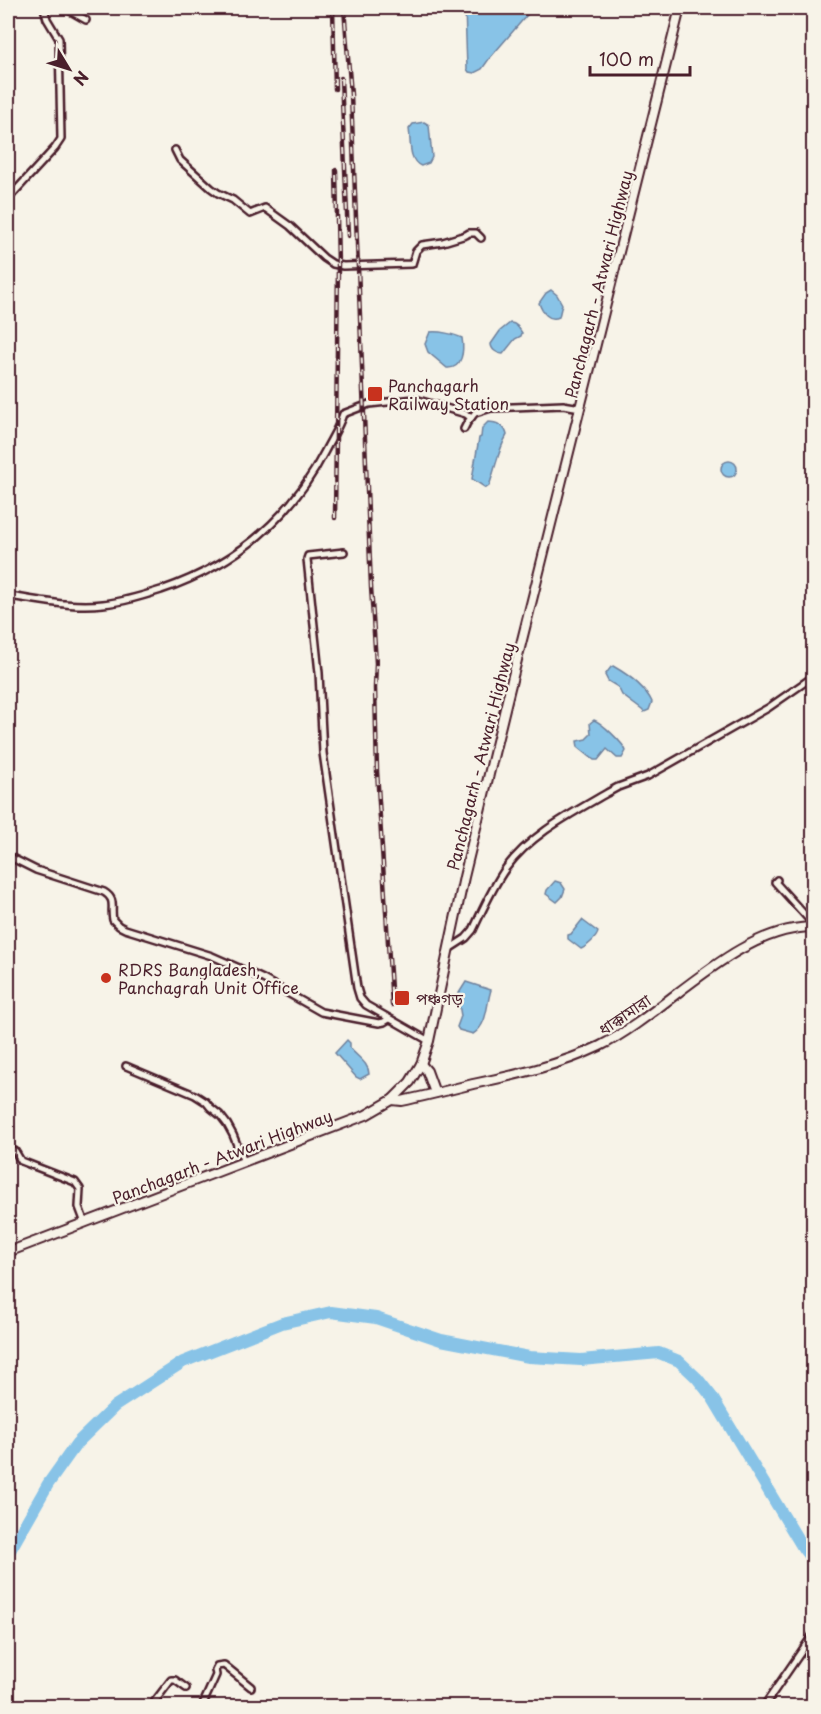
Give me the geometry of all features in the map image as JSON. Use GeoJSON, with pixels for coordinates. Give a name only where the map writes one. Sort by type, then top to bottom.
{"type":"FeatureCollection","features":[{"type":"Feature","properties":{"kind":"main road","name":"Panchagarh - Atwari Highway"},"geometry":{"type":"LineString","coordinates":[[8,1252],[360,1118],[392,1100],[410,1082],[421,1064],[429,1041],[464,877],[509,692],[680,8]]}},
{"type":"Feature","properties":{"kind":"main road","name":"ধাক্কামারা"},"geometry":{"type":"LineString","coordinates":[[392,1100],[402,1101],[552,1064],[598,1047],[633,1027],[689,984],[739,950],[785,932],[813,926]]}},
{"type":"Feature","properties":{"kind":"main road"},"geometry":{"type":"LineString","coordinates":[[421,1064],[427,1071],[435,1093]]}},
{"type":"Feature","properties":{"kind":"street"},"geometry":{"type":"LineString","coordinates":[[8,199],[61,139],[59,39],[47,19],[44,8]]}},
{"type":"Feature","properties":{"kind":"street"},"geometry":{"type":"LineString","coordinates":[[65,8],[86,20]]}},
{"type":"Feature","properties":{"kind":"street"},"geometry":{"type":"LineString","coordinates":[[175,150],[180,160],[218,193],[233,200],[252,215],[265,208],[290,225],[324,258],[339,266],[412,264],[416,251],[422,245],[443,242],[469,233],[476,233],[481,238]]}},
{"type":"Feature","properties":{"kind":"street"},"geometry":{"type":"LineString","coordinates":[[8,596],[100,605],[135,598],[173,586],[210,570],[272,525],[294,502],[309,479],[343,414],[369,404],[415,399],[466,414],[471,418]]}},
{"type":"Feature","properties":{"kind":"street"},"geometry":{"type":"LineString","coordinates":[[464,429],[471,418],[480,411],[491,408],[562,405],[581,408]]}},
{"type":"Feature","properties":{"kind":"street"},"geometry":{"type":"LineString","coordinates":[[344,552],[308,556],[307,559],[319,673],[323,753],[357,988],[363,1002],[429,1041]]}},
{"type":"Feature","properties":{"kind":"street"},"geometry":{"type":"LineString","coordinates":[[449,949],[466,938],[473,930],[502,874],[523,848],[542,832],[618,787],[648,776],[768,708],[813,676]]}},
{"type":"Feature","properties":{"kind":"street"},"geometry":{"type":"LineString","coordinates":[[8,856],[36,870],[104,892],[112,900],[113,920],[125,929],[212,956],[271,983],[321,1012],[380,1023],[390,1018]]}},
{"type":"Feature","properties":{"kind":"street"},"geometry":{"type":"LineString","coordinates":[[777,880],[775,882],[813,926]]}},
{"type":"Feature","properties":{"kind":"street"},"geometry":{"type":"LineString","coordinates":[[126,1066],[195,1095],[206,1102],[227,1124],[244,1162]]}},
{"type":"Feature","properties":{"kind":"street"},"geometry":{"type":"LineString","coordinates":[[8,1148],[15,1151],[21,1161],[75,1182],[80,1189],[79,1207],[85,1223]]}},
{"type":"Feature","properties":{"kind":"street"},"geometry":{"type":"LineString","coordinates":[[764,1707],[813,1633]]}},
{"type":"Feature","properties":{"kind":"street"},"geometry":{"type":"LineString","coordinates":[[202,1707],[216,1675],[217,1666],[224,1665],[251,1687]]}},
{"type":"Feature","properties":{"kind":"street"},"geometry":{"type":"LineString","coordinates":[[156,1707],[152,1705],[171,1680],[175,1680],[186,1688]]}},
{"type":"Feature","properties":{"kind":"water"},"geometry":{"type":"Polygon","coordinates":[[[465,8],[533,8],[482,69],[474,73],[467,69],[465,8]]]}},
{"type":"Feature","properties":{"kind":"water"},"geometry":{"type":"Polygon","coordinates":[[[424,122],[429,125],[432,157],[429,163],[421,166],[412,155],[409,129],[413,124],[424,122]]]}},
{"type":"Feature","properties":{"kind":"water"},"geometry":{"type":"Polygon","coordinates":[[[551,290],[562,304],[559,317],[555,318],[546,315],[539,303],[551,290]]]}},
{"type":"Feature","properties":{"kind":"water"},"geometry":{"type":"Polygon","coordinates":[[[510,323],[518,328],[522,333],[521,336],[515,339],[503,354],[499,353],[493,350],[491,344],[500,331],[510,323]]]}},
{"type":"Feature","properties":{"kind":"water"},"geometry":{"type":"Polygon","coordinates":[[[430,332],[446,333],[462,338],[461,358],[456,365],[447,368],[428,352],[425,344],[430,332]]]}},
{"type":"Feature","properties":{"kind":"water"},"geometry":{"type":"Polygon","coordinates":[[[488,422],[500,425],[507,435],[489,486],[486,488],[472,479],[479,438],[482,428],[488,422]]]}},
{"type":"Feature","properties":{"kind":"water"},"geometry":{"type":"Polygon","coordinates":[[[726,461],[732,461],[737,469],[735,475],[726,477],[721,472],[721,466],[726,461]]]}},
{"type":"Feature","properties":{"kind":"water"},"geometry":{"type":"Polygon","coordinates":[[[613,666],[645,691],[652,702],[649,710],[644,712],[622,695],[618,687],[608,681],[605,675],[613,666]]]}},
{"type":"Feature","properties":{"kind":"water"},"geometry":{"type":"Polygon","coordinates":[[[594,720],[607,729],[624,748],[626,751],[622,758],[617,758],[607,749],[598,760],[594,760],[578,747],[577,741],[586,739],[591,734],[590,723],[594,720]]]}},
{"type":"Feature","properties":{"kind":"water"},"geometry":{"type":"Polygon","coordinates":[[[555,881],[561,883],[565,889],[557,902],[546,894],[555,881]]]}},
{"type":"Feature","properties":{"kind":"water"},"geometry":{"type":"Polygon","coordinates":[[[582,920],[598,932],[591,942],[581,949],[568,939],[568,935],[582,920]]]}},
{"type":"Feature","properties":{"kind":"water"},"geometry":{"type":"Polygon","coordinates":[[[466,982],[491,990],[484,1020],[473,1034],[459,1030],[457,1027],[461,1016],[459,993],[466,982]]]}},
{"type":"Feature","properties":{"kind":"water"},"geometry":{"type":"Polygon","coordinates":[[[347,1040],[350,1048],[365,1063],[368,1070],[369,1074],[360,1079],[335,1053],[347,1040]]]}},
{"type":"Feature","properties":{"kind":"waterway"},"geometry":{"type":"LineString","coordinates":[[8,1554],[48,1484],[77,1443],[115,1406],[183,1362],[282,1323],[331,1312],[376,1318],[441,1340],[529,1357],[581,1360],[659,1353],[679,1361],[712,1397],[803,1548],[814,1562]]}},
{"type":"Feature","properties":{"kind":"railway"},"geometry":{"type":"LineString","coordinates":[[333,8],[335,89]]}},
{"type":"Feature","properties":{"kind":"railway"},"geometry":{"type":"LineString","coordinates":[[344,8],[351,95],[376,663],[377,771],[392,1005]]}},
{"type":"Feature","properties":{"kind":"railway"},"geometry":{"type":"LineString","coordinates":[[341,78],[348,236]]}},
{"type":"Feature","properties":{"kind":"railway"},"geometry":{"type":"LineString","coordinates":[[335,518],[338,265],[336,170]]}},
{"type":"Feature","properties":{"kind":"place","name":"Panchagarh Railway Station"},"geometry":{"type":"Point","coordinates":[375,394]}},
{"type":"Feature","properties":{"kind":"place","name":"RDRS Bangladesh, Panchagrah Unit Office"},"geometry":{"type":"Point","coordinates":[106,978]}},
{"type":"Feature","properties":{"kind":"place","name":"পঞ্চগড়"},"geometry":{"type":"Point","coordinates":[402,998]}}]}
